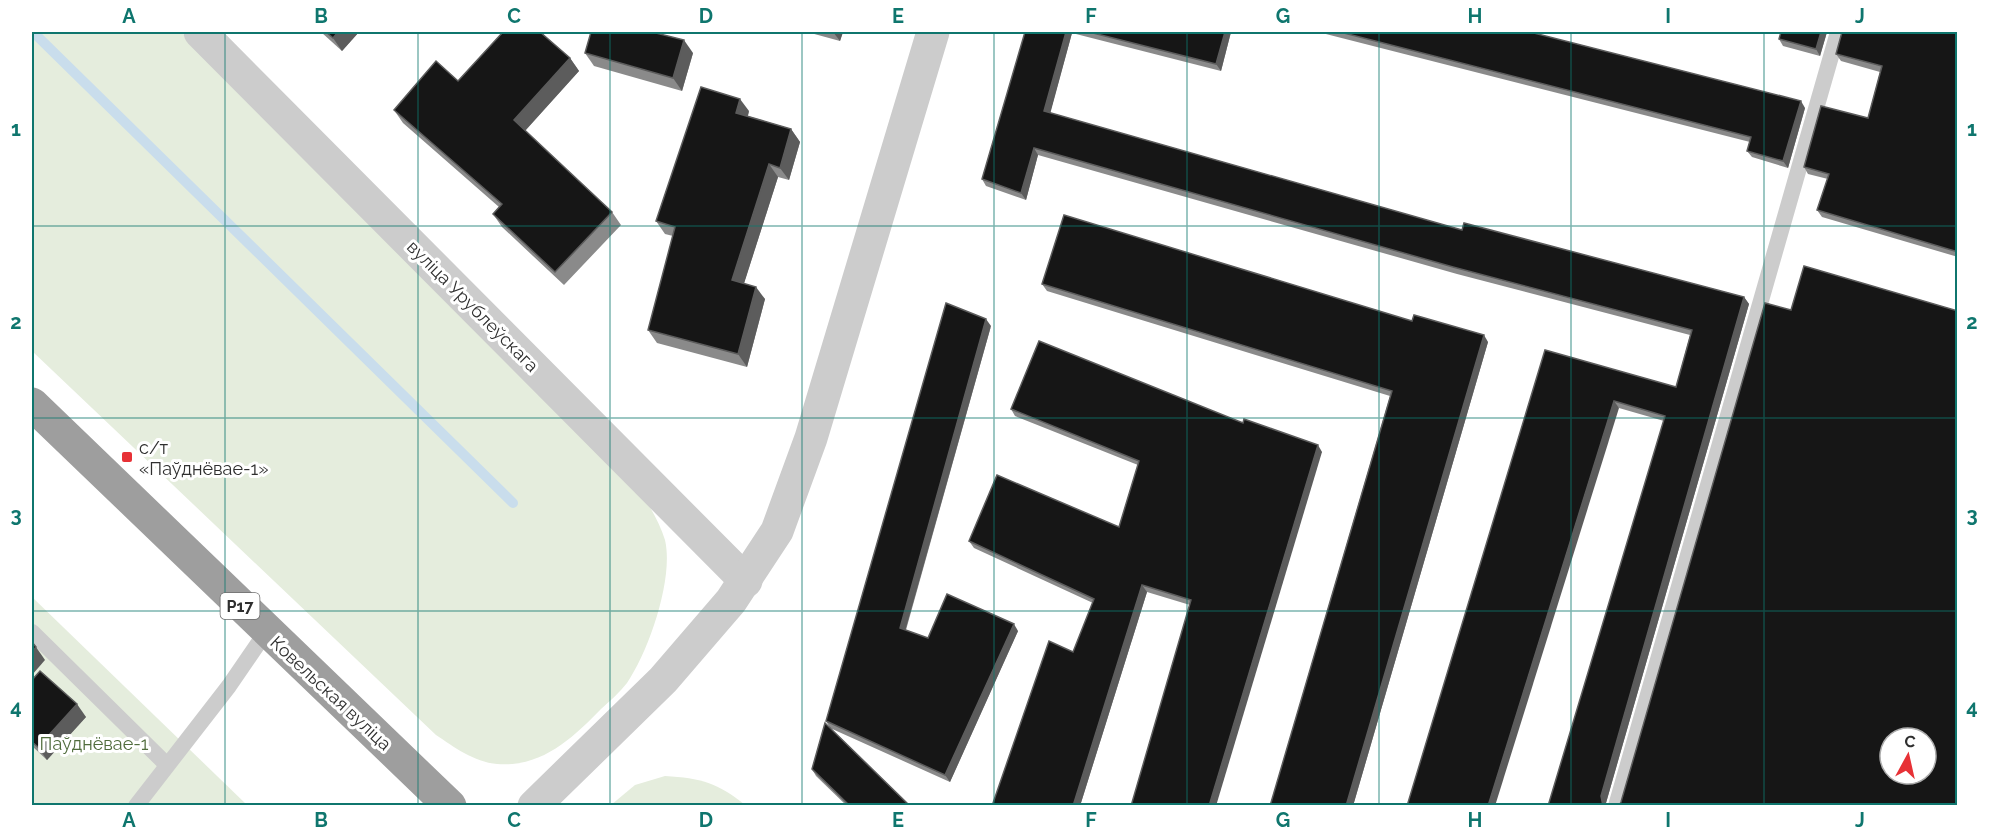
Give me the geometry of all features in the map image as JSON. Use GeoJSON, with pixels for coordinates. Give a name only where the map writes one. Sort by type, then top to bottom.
{"type":"FeatureCollection","features":[{"type":"Feature","properties":{"kind":"highway","name":"Ковельская вуліца"},"geometry":{"type":"LineString","coordinates":[[32,404],[266,632],[328,687],[450,806]]}},
{"type":"Feature","properties":{"kind":"street","name":"вуліца Урублеўскага"},"geometry":{"type":"LineString","coordinates":[[200,32],[746,581]]}},
{"type":"Feature","properties":{"kind":"street"},"geometry":{"type":"LineString","coordinates":[[534,806],[663,680],[746,581],[777,531],[800,473],[933,32]]}},
{"type":"Feature","properties":{"kind":"lane"},"geometry":{"type":"LineString","coordinates":[[1616,806],[1838,32]]}},
{"type":"Feature","properties":{"kind":"lane"},"geometry":{"type":"LineString","coordinates":[[32,632],[167,765]]}},
{"type":"Feature","properties":{"kind":"lane"},"geometry":{"type":"LineString","coordinates":[[136,806],[229,686],[266,632]]}},
{"type":"Feature","properties":{"kind":"green space"},"geometry":{"type":"Polygon","coordinates":[[[32,32],[181,32],[641,491],[665,540],[666,574],[658,614],[643,652],[627,683],[590,720],[555,749],[528,761],[497,764],[472,757],[436,735],[32,351],[32,32]]]}},
{"type":"Feature","properties":{"kind":"green space","name":"Паўднёвае-1"},"geometry":{"type":"Polygon","coordinates":[[[32,597],[247,805],[32,805],[32,597]]]}},
{"type":"Feature","properties":{"kind":"green space"},"geometry":{"type":"Polygon","coordinates":[[[665,776],[689,778],[708,783],[726,791],[745,805],[611,805],[635,785],[665,776]]]}},
{"type":"Feature","properties":{"kind":"building"},"geometry":{"type":"Polygon","coordinates":[[[326,32],[338,32],[333,38],[326,32]]]}},
{"type":"Feature","properties":{"kind":"building"},"geometry":{"type":"Polygon","coordinates":[[[503,32],[540,32],[570,58],[514,120],[612,212],[555,272],[493,214],[502,204],[394,110],[436,61],[458,81],[503,32]]]}},
{"type":"Feature","properties":{"kind":"building"},"geometry":{"type":"Polygon","coordinates":[[[591,32],[652,32],[684,40],[673,78],[585,53],[591,32]]]}},
{"type":"Feature","properties":{"kind":"building"},"geometry":{"type":"Polygon","coordinates":[[[1025,32],[1066,32],[1044,111],[1462,230],[1464,223],[1744,297],[1601,796],[1603,806],[1548,806],[1665,416],[1614,401],[1488,806],[1407,806],[1545,350],[1676,387],[1692,330],[1453,267],[1034,148],[1021,193],[982,179],[1025,32]]]}},
{"type":"Feature","properties":{"kind":"building"},"geometry":{"type":"Polygon","coordinates":[[[1089,32],[1225,32],[1216,64],[1089,32]]]}},
{"type":"Feature","properties":{"kind":"building"},"geometry":{"type":"Polygon","coordinates":[[[1340,32],[1530,32],[1801,101],[1783,161],[1747,151],[1751,137],[1340,32]]]}},
{"type":"Feature","properties":{"kind":"building"},"geometry":{"type":"Polygon","coordinates":[[[1781,32],[1821,32],[1816,49],[1779,39],[1781,32]]]}},
{"type":"Feature","properties":{"kind":"building"},"geometry":{"type":"Polygon","coordinates":[[[1842,32],[1958,32],[1958,252],[1817,210],[1829,174],[1804,167],[1821,106],[1868,118],[1882,66],[1836,54],[1842,32]]]}},
{"type":"Feature","properties":{"kind":"building"},"geometry":{"type":"Polygon","coordinates":[[[701,87],[740,99],[736,113],[791,129],[780,168],[769,164],[732,280],[756,287],[738,354],[648,330],[675,227],[656,221],[701,87]]]}},
{"type":"Feature","properties":{"kind":"building"},"geometry":{"type":"Polygon","coordinates":[[[1064,215],[1412,321],[1414,315],[1484,335],[1346,806],[1270,806],[1392,391],[1042,284],[1064,215]]]}},
{"type":"Feature","properties":{"kind":"building"},"geometry":{"type":"Polygon","coordinates":[[[1804,266],[1958,311],[1958,806],[1619,806],[1765,303],[1791,310],[1804,266]]]}},
{"type":"Feature","properties":{"kind":"building"},"geometry":{"type":"Polygon","coordinates":[[[946,303],[986,319],[900,628],[928,638],[947,594],[1014,624],[945,775],[826,721],[946,303]]]}},
{"type":"Feature","properties":{"kind":"building"},"geometry":{"type":"Polygon","coordinates":[[[1039,341],[1243,423],[1244,419],[1318,445],[1209,806],[1131,806],[1191,600],[1142,585],[1073,806],[992,806],[1049,641],[1073,652],[1094,599],[969,541],[997,475],[1119,527],[1139,461],[1011,409],[1039,341]]]}},
{"type":"Feature","properties":{"kind":"building"},"geometry":{"type":"Polygon","coordinates":[[[40,671],[77,704],[38,747],[32,742],[32,680],[40,671]]]}},
{"type":"Feature","properties":{"kind":"building"},"geometry":{"type":"Polygon","coordinates":[[[825,723],[910,806],[850,806],[812,769],[825,723]]]}},
{"type":"Feature","properties":{"kind":"waterway"},"geometry":{"type":"LineString","coordinates":[[33,32],[513,503]]}},
{"type":"Feature","properties":{"kind":"place","name":"с/т «Паўднёвае-1»"},"geometry":{"type":"Point","coordinates":[127,457]}}]}
